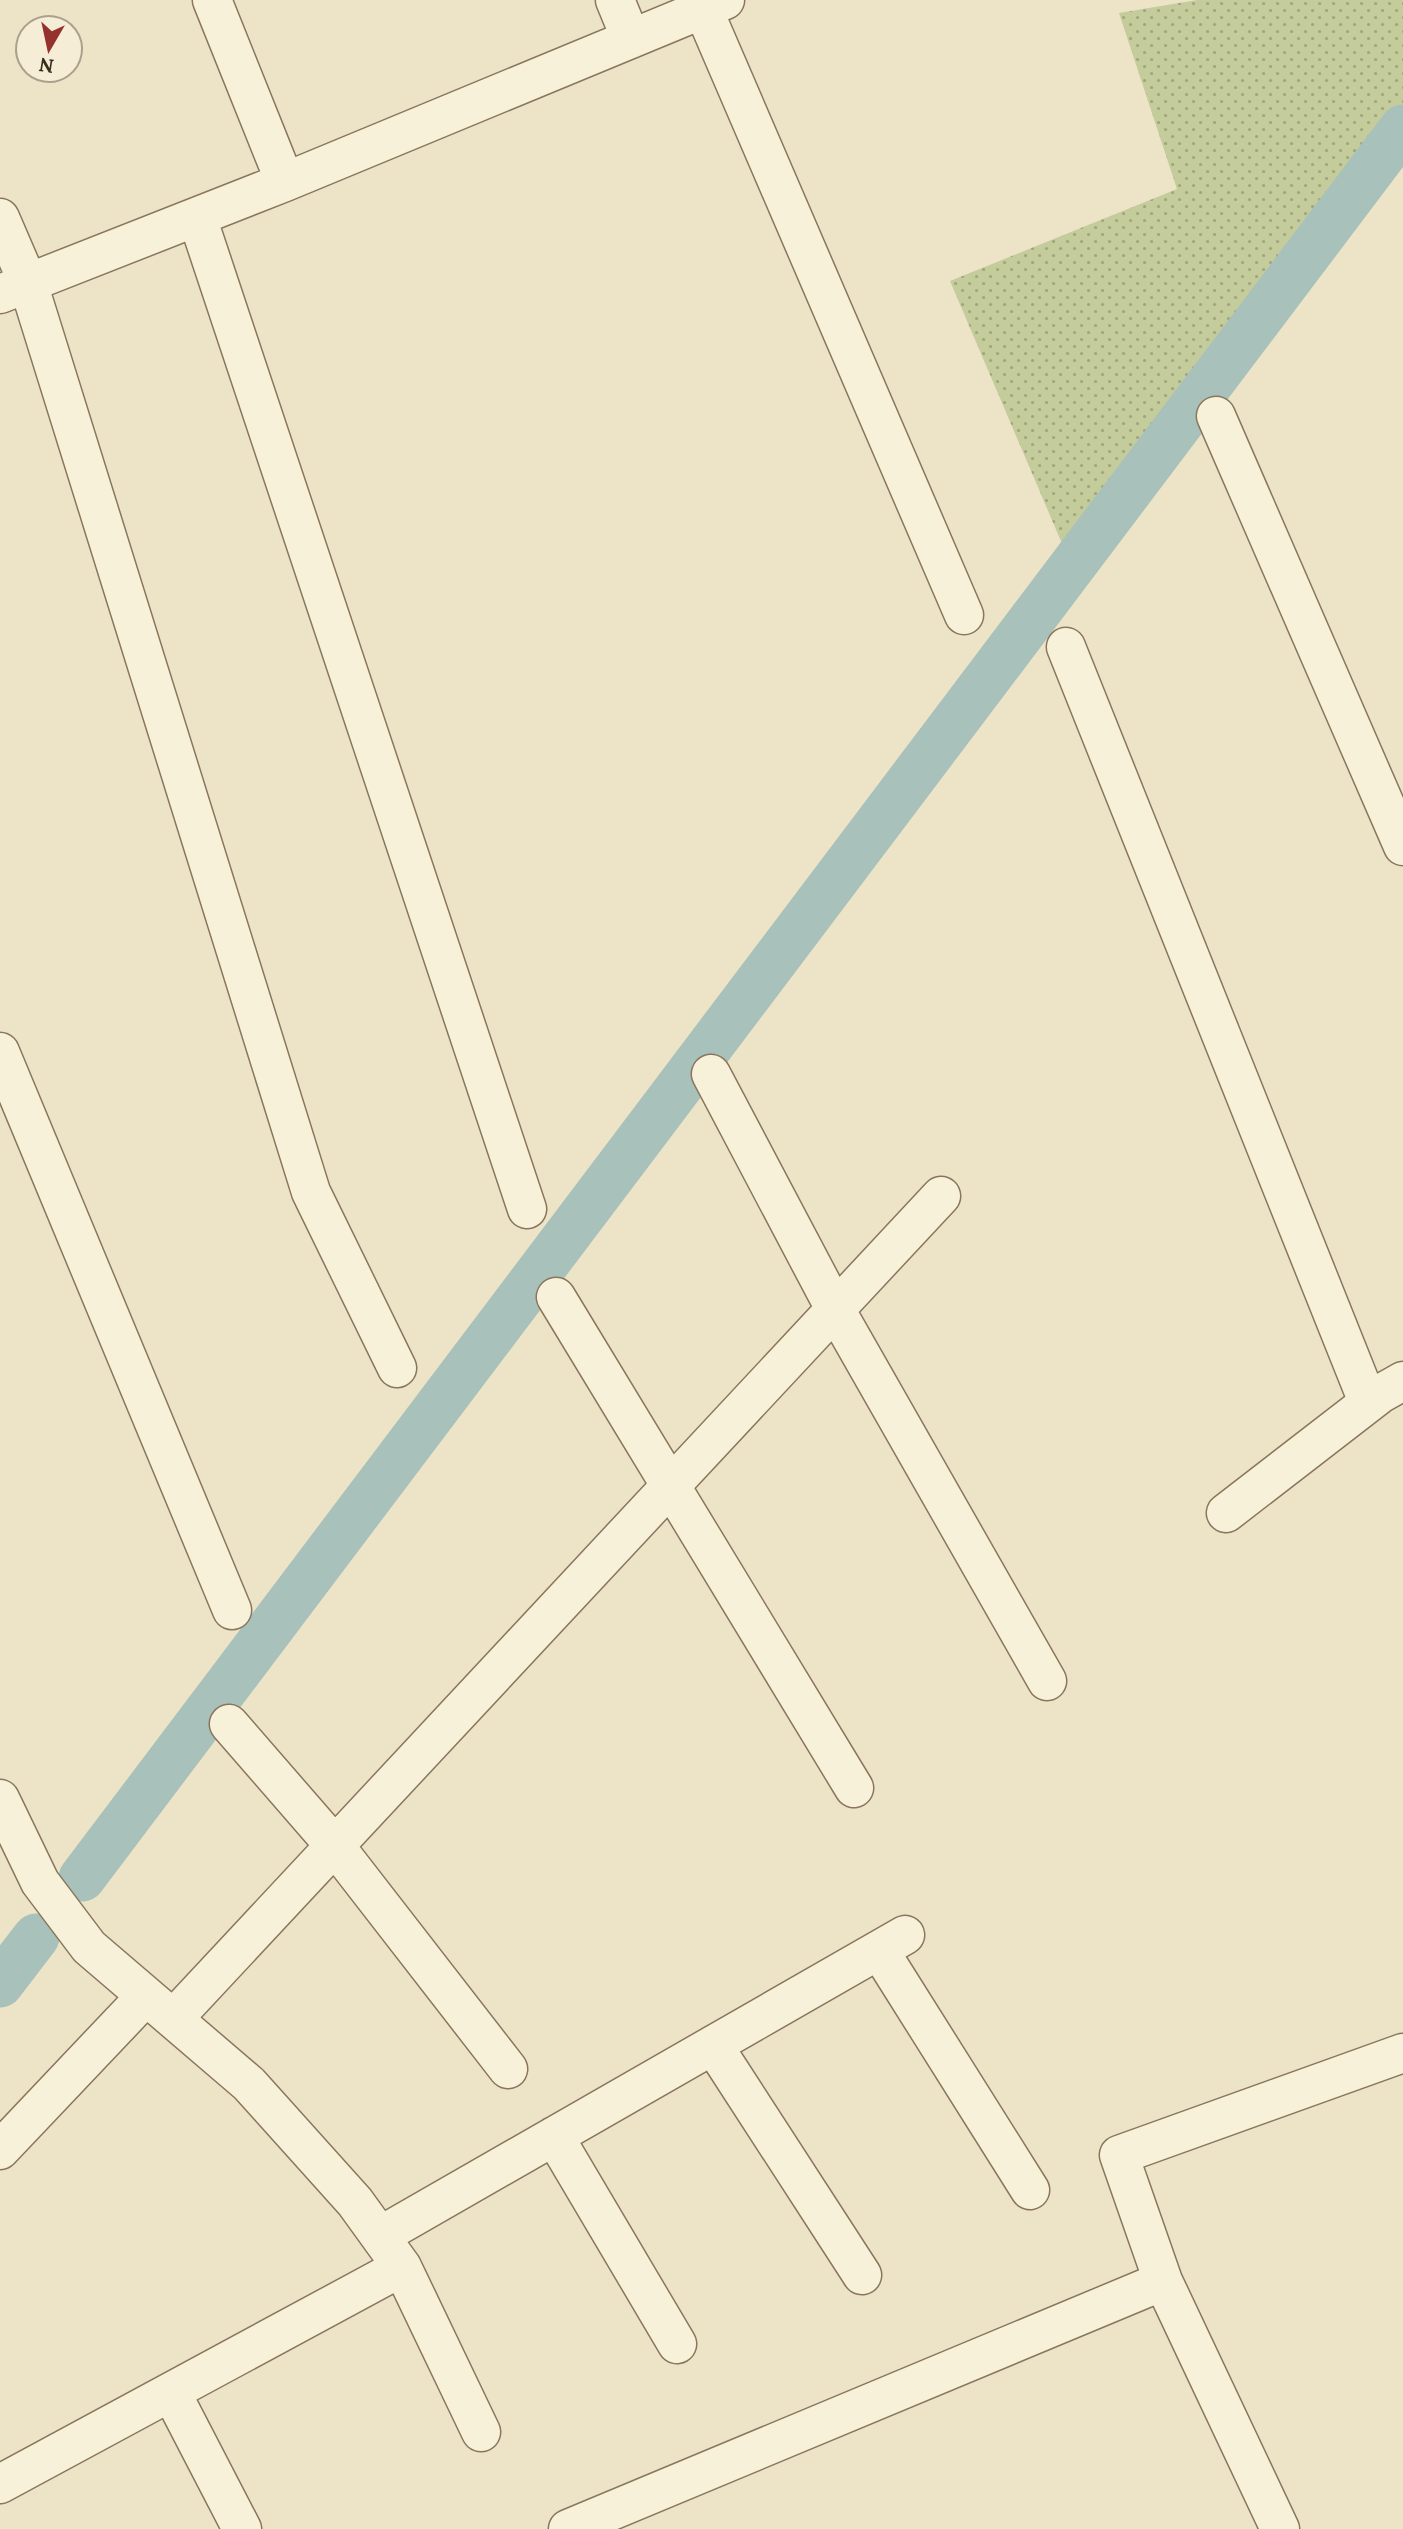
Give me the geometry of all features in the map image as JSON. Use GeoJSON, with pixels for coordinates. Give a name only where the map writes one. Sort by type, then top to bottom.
{"type":"FeatureCollection","features":[{"type":"Feature","properties":{"kind":"street"},"geometry":{"type":"LineString","coordinates":[[212,0],[285,182]]}},
{"type":"Feature","properties":{"kind":"street"},"geometry":{"type":"LineString","coordinates":[[615,0],[631,38]]}},
{"type":"Feature","properties":{"kind":"street"},"geometry":{"type":"LineString","coordinates":[[14,289],[285,182],[714,5],[964,615]]}},
{"type":"Feature","properties":{"kind":"street"},"geometry":{"type":"LineString","coordinates":[[197,217],[527,1209]]}},
{"type":"Feature","properties":{"kind":"street"},"geometry":{"type":"LineString","coordinates":[[0,218],[14,289],[311,1192],[397,1368]]}},
{"type":"Feature","properties":{"kind":"street"},"geometry":{"type":"LineString","coordinates":[[1216,416],[1403,846]]}},
{"type":"Feature","properties":{"kind":"street"},"geometry":{"type":"LineString","coordinates":[[1066,647],[1368,1402]]}},
{"type":"Feature","properties":{"kind":"street"},"geometry":{"type":"LineString","coordinates":[[0,1052],[232,1610]]}},
{"type":"Feature","properties":{"kind":"street"},"geometry":{"type":"LineString","coordinates":[[711,1074],[835,1309],[1047,1681]]}},
{"type":"Feature","properties":{"kind":"street"},"geometry":{"type":"LineString","coordinates":[[0,2150],[160,2008],[335,1846],[941,1196]]}},
{"type":"Feature","properties":{"kind":"street"},"geometry":{"type":"LineString","coordinates":[[556,1297],[855,1787]]}},
{"type":"Feature","properties":{"kind":"street"},"geometry":{"type":"LineString","coordinates":[[1226,1513],[1368,1402],[1403,1381]]}},
{"type":"Feature","properties":{"kind":"street"},"geometry":{"type":"LineString","coordinates":[[229,1724],[335,1846],[508,2069]]}},
{"type":"Feature","properties":{"kind":"street"},"geometry":{"type":"LineString","coordinates":[[0,1799],[40,1882],[89,1947],[249,2084],[355,2202],[402,2267],[481,2432]]}},
{"type":"Feature","properties":{"kind":"street"},"geometry":{"type":"LineString","coordinates":[[380,2236],[892,1942],[1030,2189]]}},
{"type":"Feature","properties":{"kind":"street"},"geometry":{"type":"LineString","coordinates":[[713,2045],[862,2275]]}},
{"type":"Feature","properties":{"kind":"street"},"geometry":{"type":"LineString","coordinates":[[1280,2529],[1163,2281],[1119,2155],[1403,2053]]}},
{"type":"Feature","properties":{"kind":"street"},"geometry":{"type":"LineString","coordinates":[[554,2136],[677,2344]]}},
{"type":"Feature","properties":{"kind":"street"},"geometry":{"type":"LineString","coordinates":[[0,2484],[402,2267]]}},
{"type":"Feature","properties":{"kind":"street"},"geometry":{"type":"LineString","coordinates":[[568,2529],[1163,2281]]}},
{"type":"Feature","properties":{"kind":"street"},"geometry":{"type":"LineString","coordinates":[[172,2392],[243,2529]]}},
{"type":"Feature","properties":{"kind":"green space"},"geometry":{"type":"Polygon","coordinates":[[[1197,0],[1403,0],[1403,128],[1072,567],[950,281],[1177,189],[1119,13],[1197,0]]]}},
{"type":"Feature","properties":{"kind":"waterway"},"geometry":{"type":"LineString","coordinates":[[82,1878],[1403,128]]}},
{"type":"Feature","properties":{"kind":"waterway"},"geometry":{"type":"LineString","coordinates":[[0,1984],[36,1937]]}}]}
